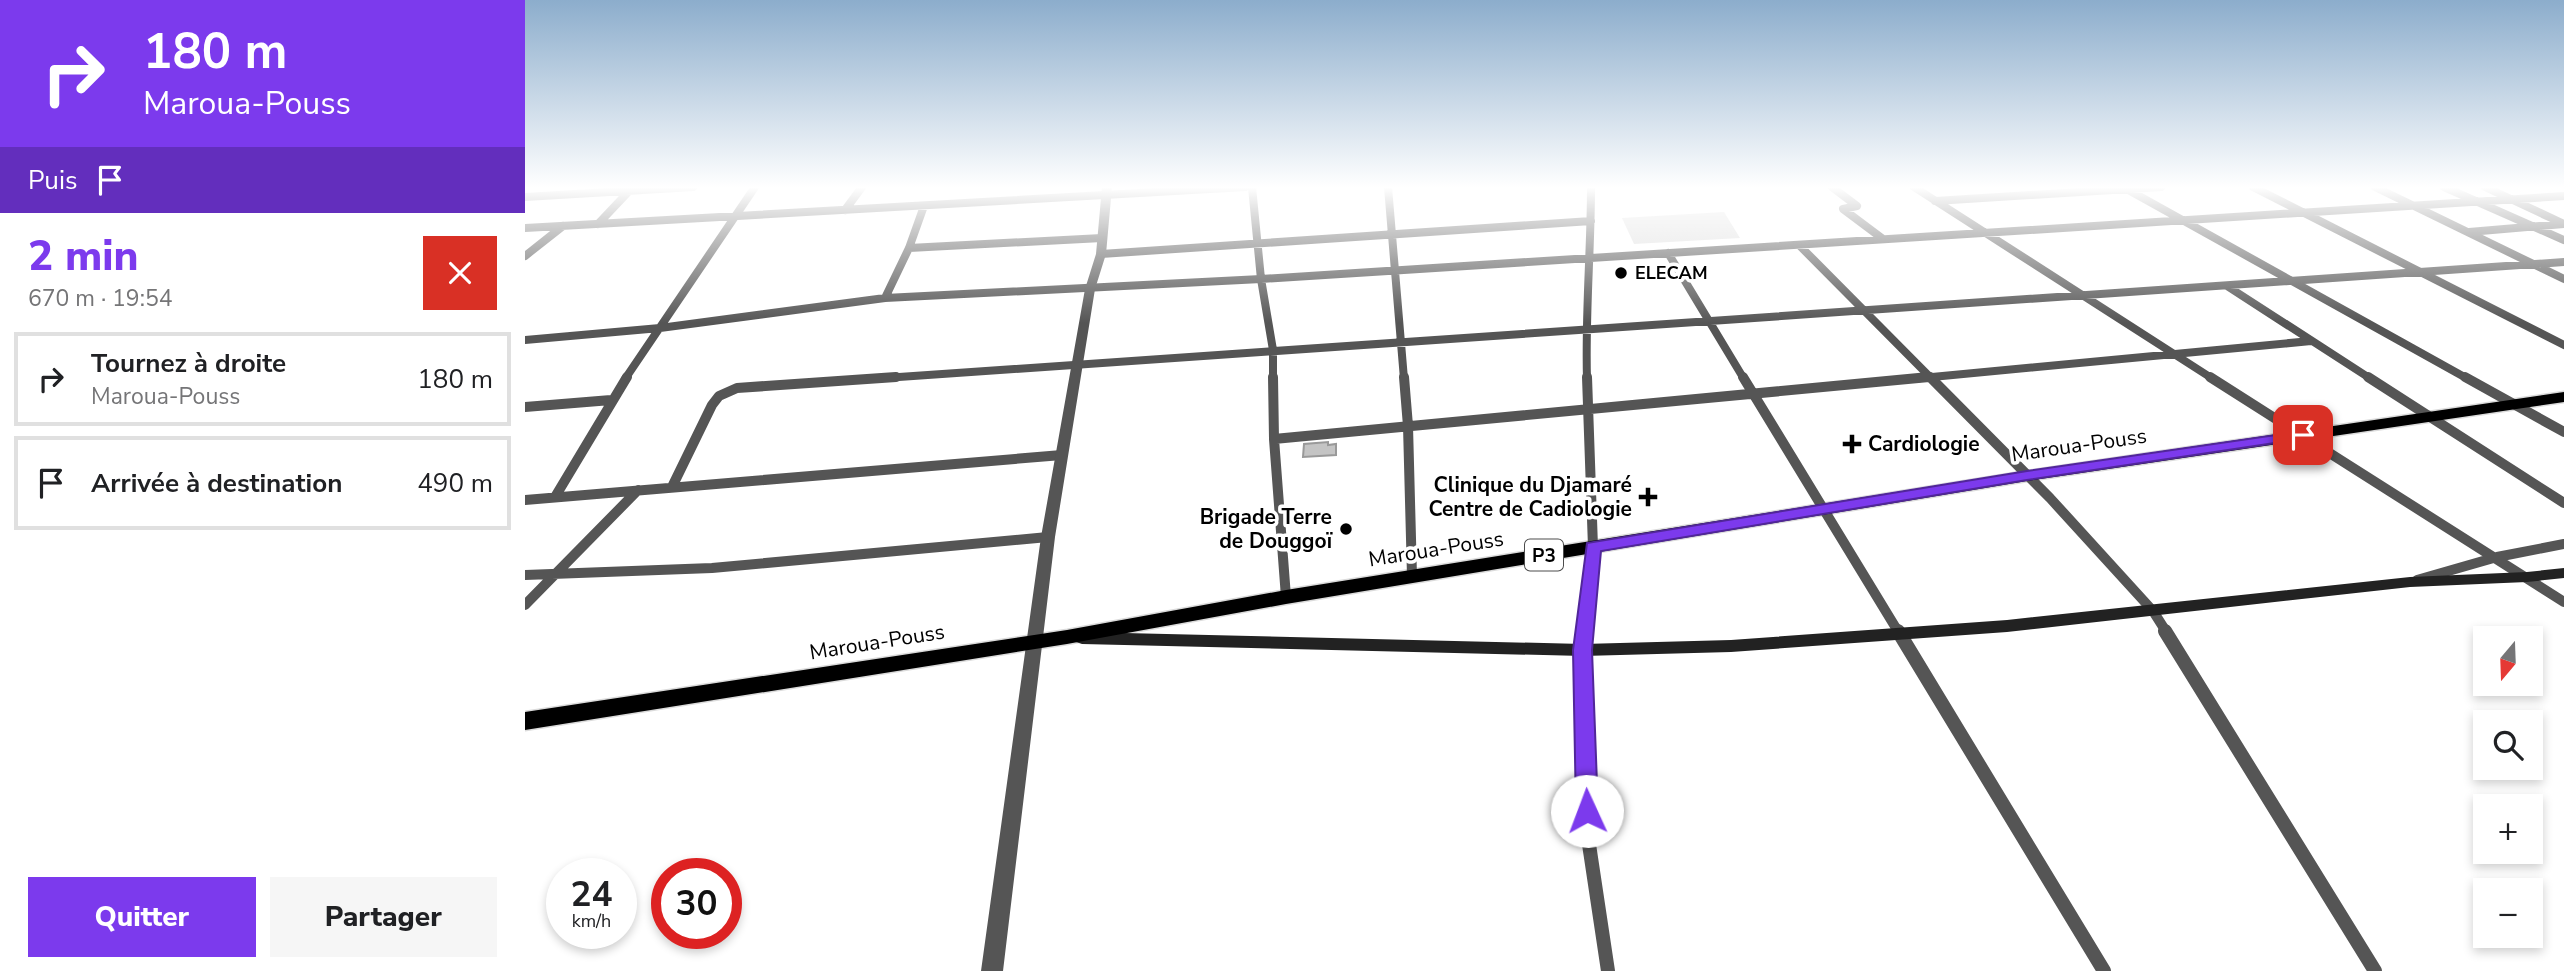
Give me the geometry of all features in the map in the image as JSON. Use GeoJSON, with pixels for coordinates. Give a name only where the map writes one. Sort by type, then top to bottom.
{"type":"FeatureCollection","features":[{"type":"Feature","properties":{"kind":"main road","name":"Maroua-Pouss"},"geometry":{"type":"LineString","coordinates":[[525,721],[1066,637],[1286,597],[2027,475],[2564,397]]}},
{"type":"Feature","properties":{"kind":"main road"},"geometry":{"type":"LineString","coordinates":[[1066,637],[1583,650],[1731,646],[2153,611],[2410,582],[2564,573]]}},
{"type":"Feature","properties":{"kind":"street"},"geometry":{"type":"LineString","coordinates":[[525,256],[554,232]]}},
{"type":"Feature","properties":{"kind":"street"},"geometry":{"type":"LineString","coordinates":[[555,497],[611,400],[724,232]]}},
{"type":"Feature","properties":{"kind":"street"},"geometry":{"type":"LineString","coordinates":[[885,298],[915,232]]}},
{"type":"Feature","properties":{"kind":"street"},"geometry":{"type":"LineString","coordinates":[[992,971],[1048,537],[1090,289],[1103,232]]}},
{"type":"Feature","properties":{"kind":"street"},"geometry":{"type":"LineString","coordinates":[[1256,232],[1273,350],[1274,439],[1286,597]]}},
{"type":"Feature","properties":{"kind":"street"},"geometry":{"type":"LineString","coordinates":[[909,248],[1257,243],[1418,232]]}},
{"type":"Feature","properties":{"kind":"street"},"geometry":{"type":"LineString","coordinates":[[1591,232],[1585,328],[1593,547],[1583,650],[1587,831],[1608,971]]}},
{"type":"Feature","properties":{"kind":"street"},"geometry":{"type":"LineString","coordinates":[[1874,232],[1883,239]]}},
{"type":"Feature","properties":{"kind":"street"},"geometry":{"type":"LineString","coordinates":[[525,340],[660,328],[885,298],[1261,279],[1994,232]]}},
{"type":"Feature","properties":{"kind":"street"},"geometry":{"type":"LineString","coordinates":[[2205,232],[2290,282],[2564,432]]}},
{"type":"Feature","properties":{"kind":"street"},"geometry":{"type":"LineString","coordinates":[[2342,232],[2564,345]]}},
{"type":"Feature","properties":{"kind":"street"},"geometry":{"type":"LineString","coordinates":[[2469,232],[2564,279]]}},
{"type":"Feature","properties":{"kind":"street"},"geometry":{"type":"LineString","coordinates":[[2547,232],[2564,240]]}},
{"type":"Feature","properties":{"kind":"street"},"geometry":{"type":"LineString","coordinates":[[1983,233],[2497,556],[2564,602]]}},
{"type":"Feature","properties":{"kind":"street"},"geometry":{"type":"LineString","coordinates":[[1392,234],[1408,426],[1412,576]]}},
{"type":"Feature","properties":{"kind":"street"},"geometry":{"type":"LineString","coordinates":[[1799,245],[2027,475],[2153,611],[2375,971]]}},
{"type":"Feature","properties":{"kind":"street"},"geometry":{"type":"LineString","coordinates":[[1668,253],[1706,320],[1825,508],[2104,971]]}},
{"type":"Feature","properties":{"kind":"street"},"geometry":{"type":"LineString","coordinates":[[672,487],[712,405],[719,397],[737,388],[2564,262]]}},
{"type":"Feature","properties":{"kind":"street"},"geometry":{"type":"LineString","coordinates":[[2227,286],[2433,416],[2564,503]]}},
{"type":"Feature","properties":{"kind":"street"},"geometry":{"type":"LineString","coordinates":[[1274,439],[2176,356],[2311,341]]}},
{"type":"Feature","properties":{"kind":"street"},"geometry":{"type":"LineString","coordinates":[[525,407],[611,400]]}},
{"type":"Feature","properties":{"kind":"street"},"geometry":{"type":"LineString","coordinates":[[525,500],[1062,455]]}},
{"type":"Feature","properties":{"kind":"street"},"geometry":{"type":"LineString","coordinates":[[525,605],[638,490]]}},
{"type":"Feature","properties":{"kind":"street"},"geometry":{"type":"LineString","coordinates":[[525,575],[712,568],[1048,537]]}},
{"type":"Feature","properties":{"kind":"street"},"geometry":{"type":"LineString","coordinates":[[2410,582],[2497,556],[2564,544]]}},
{"type":"Feature","properties":{"kind":"shaded area"},"geometry":{"type":"Polygon","coordinates":[[[1629,232],[1737,232],[1740,238],[1634,244],[1629,232]]]}},
{"type":"Feature","properties":{"kind":"building"},"geometry":{"type":"Polygon","coordinates":[[[1328,442],[1328,445],[1336,444],[1336,455],[1303,457],[1304,444],[1328,442]]]}},
{"type":"Feature","properties":{"kind":"place","name":"ELECAM"},"geometry":{"type":"Point","coordinates":[1621,273]}},
{"type":"Feature","properties":{"kind":"place","name":"Cardiologie"},"geometry":{"type":"Point","coordinates":[1852,444]}},
{"type":"Feature","properties":{"kind":"place","name":"Clinique du Djamaré Centre de Cadiologie"},"geometry":{"type":"Point","coordinates":[1648,497]}},
{"type":"Feature","properties":{"kind":"place","name":"Brigade Terre de Douggoï"},"geometry":{"type":"Point","coordinates":[1346,529]}},
{"type":"Feature","properties":{"kind":"route"},"geometry":{"type":"LineString","coordinates":[[1587,811],[1583,650],[1593,547],[2027,475],[2303,435]]}}]}
